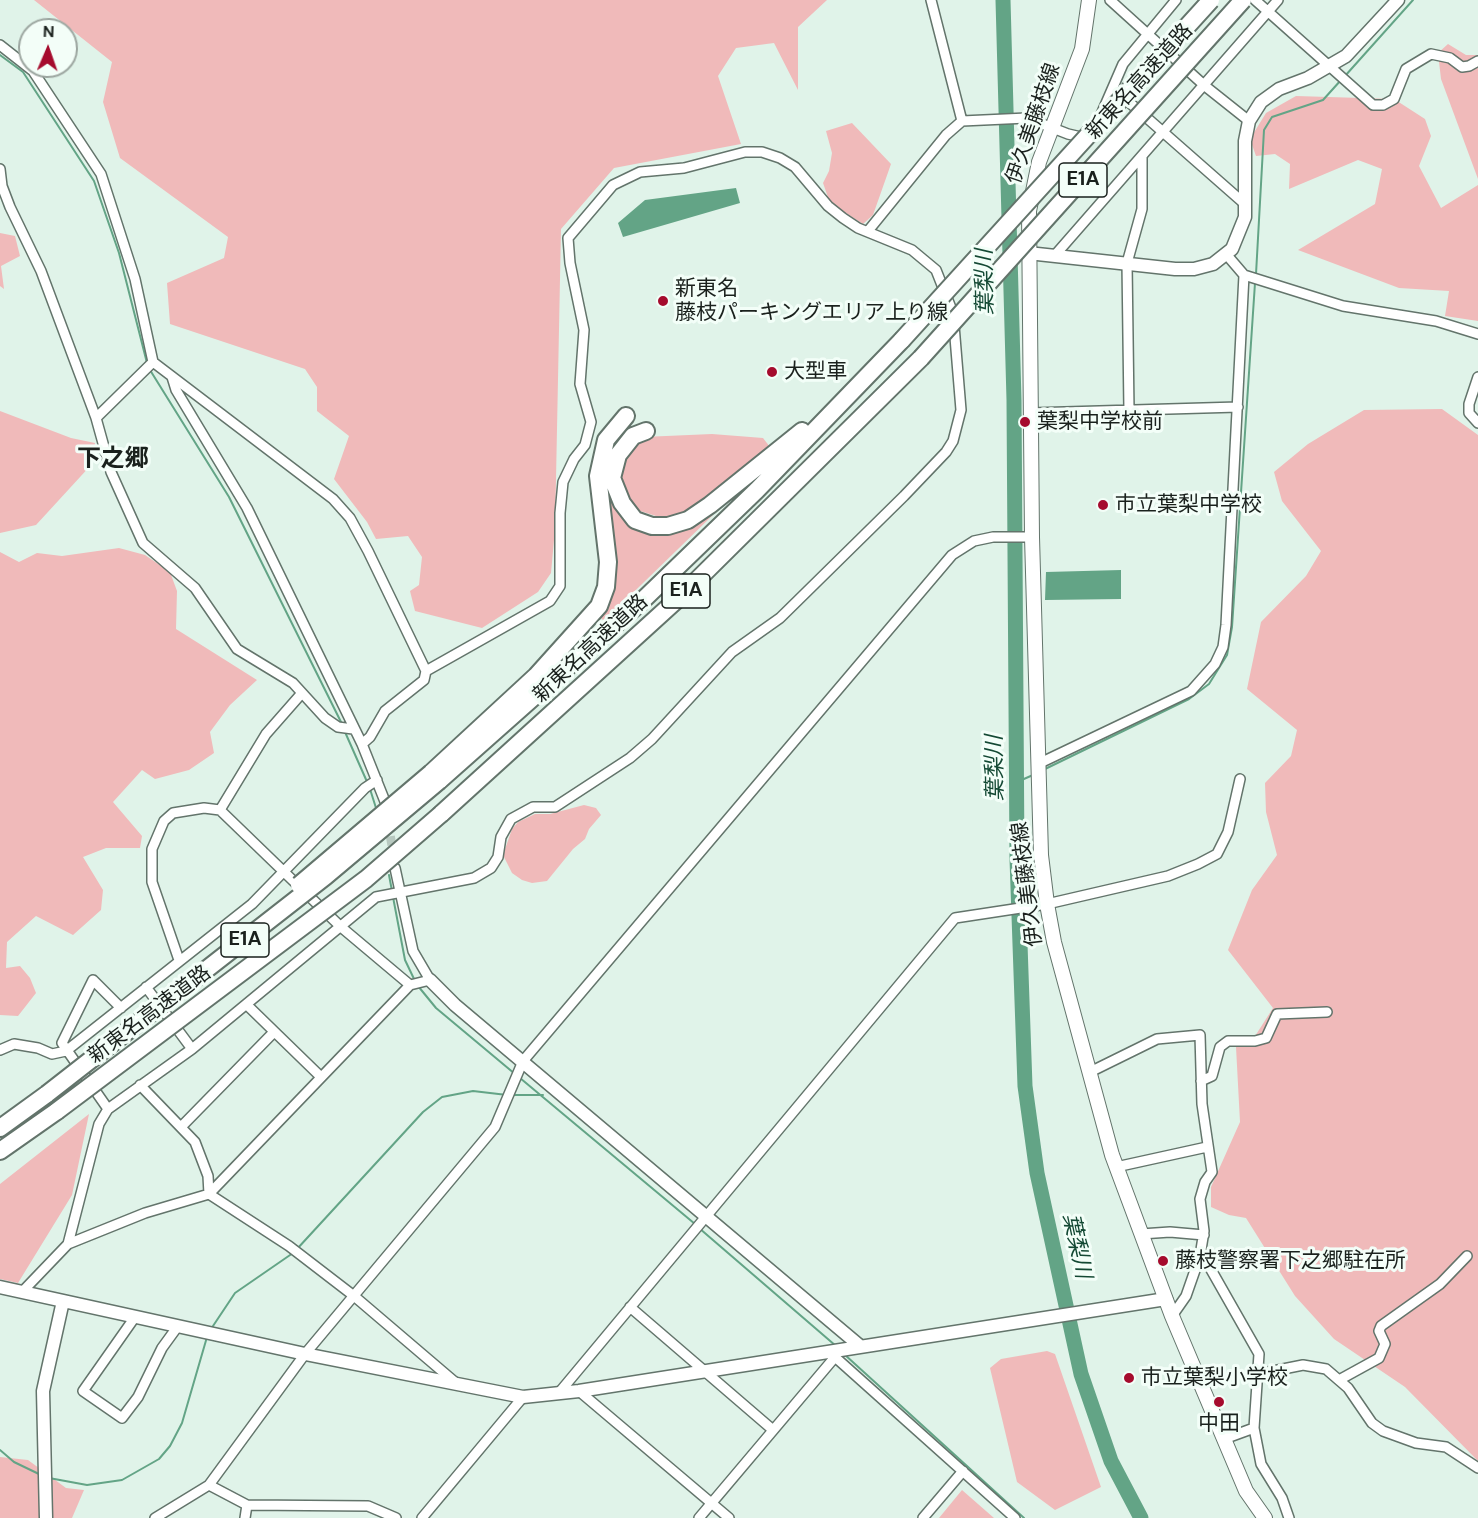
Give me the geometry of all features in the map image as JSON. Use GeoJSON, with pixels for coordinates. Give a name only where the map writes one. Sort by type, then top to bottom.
{"type":"FeatureCollection","features":[{"type":"Feature","properties":{"kind":"highway","name":"新東名高速道路"},"geometry":{"type":"LineString","coordinates":[[0,1128],[232,950],[643,600],[757,490],[902,340],[1211,0]]}},
{"type":"Feature","properties":{"kind":"highway","name":"新東名高速道路"},"geometry":{"type":"LineString","coordinates":[[1,1151],[347,893],[441,814],[682,595],[921,358],[1243,0]]}},
{"type":"Feature","properties":{"kind":"highway"},"geometry":{"type":"LineString","coordinates":[[646,431],[633,436],[618,455],[612,478],[622,503],[635,520],[652,526],[668,526],[688,520],[710,505],[850,393]]}},
{"type":"Feature","properties":{"kind":"highway"},"geometry":{"type":"LineString","coordinates":[[435,777],[536,676],[599,606],[606,587],[608,562],[598,476],[606,440],[626,416]]}},
{"type":"Feature","properties":{"kind":"main road","name":"伊久美藤枝線"},"geometry":{"type":"LineString","coordinates":[[1089,0],[1083,49],[1039,162],[1031,197],[1028,253],[1032,537],[1043,905],[1116,1167],[1172,1316],[1246,1491],[1265,1518]]}},
{"type":"Feature","properties":{"kind":"street"},"geometry":{"type":"LineString","coordinates":[[931,0],[962,121]]}},
{"type":"Feature","properties":{"kind":"street"},"geometry":{"type":"LineString","coordinates":[[1110,0],[1205,86],[1249,121]]}},
{"type":"Feature","properties":{"kind":"street"},"geometry":{"type":"LineString","coordinates":[[868,231],[946,135],[962,121],[1018,118],[1053,126],[1081,137],[1089,133],[1101,116],[1123,64],[1176,0]]}},
{"type":"Feature","properties":{"kind":"street"},"geometry":{"type":"LineString","coordinates":[[1255,0],[1373,105],[1383,105],[1394,99],[1406,69],[1431,54],[1450,58],[1462,67],[1478,61]]}},
{"type":"Feature","properties":{"kind":"street"},"geometry":{"type":"LineString","coordinates":[[1056,254],[1278,0]]}},
{"type":"Feature","properties":{"kind":"street"},"geometry":{"type":"LineString","coordinates":[[1028,253],[1194,269],[1213,264],[1226,254],[1237,238],[1246,204],[1244,155],[1249,121],[1261,102],[1279,89],[1330,66],[1346,56],[1398,0]]}},
{"type":"Feature","properties":{"kind":"street"},"geometry":{"type":"LineString","coordinates":[[0,45],[33,71],[101,174],[135,279],[153,362],[312,482],[350,518],[426,671],[424,680],[385,711],[370,737],[362,744]]}},
{"type":"Feature","properties":{"kind":"street"},"geometry":{"type":"LineString","coordinates":[[1112,87],[1246,204]]}},
{"type":"Feature","properties":{"kind":"street"},"geometry":{"type":"LineString","coordinates":[[68,1244],[99,1124],[108,1109],[192,1049],[376,897],[481,875],[491,868],[498,857],[501,837],[511,819],[533,807],[555,807],[630,758],[652,739],[732,652],[780,618],[946,452],[952,441],[961,410],[953,313],[936,270],[926,260],[891,240],[868,231],[828,206],[795,167],[780,158],[762,152],[745,152],[684,168],[640,172],[613,185],[568,238],[570,263],[584,330],[580,384],[588,406],[590,430],[585,445],[574,459],[563,482],[560,513],[560,586],[550,601],[538,609],[426,671]]}},
{"type":"Feature","properties":{"kind":"street"},"geometry":{"type":"LineString","coordinates":[[1129,411],[1127,262],[1142,208],[1142,157]]}},
{"type":"Feature","properties":{"kind":"street"},"geometry":{"type":"LineString","coordinates":[[0,169],[2,186],[41,271],[96,418],[104,453],[143,543],[195,588],[237,649],[293,682],[338,727],[353,729]]}},
{"type":"Feature","properties":{"kind":"street"},"geometry":{"type":"LineString","coordinates":[[1226,254],[1244,275],[1343,306],[1436,321],[1478,334]]}},
{"type":"Feature","properties":{"kind":"street"},"geometry":{"type":"LineString","coordinates":[[1038,764],[1191,690],[1215,664],[1223,647],[1227,625],[1244,275]]}},
{"type":"Feature","properties":{"kind":"street"},"geometry":{"type":"LineString","coordinates":[[96,418],[153,362]]}},
{"type":"Feature","properties":{"kind":"street"},"geometry":{"type":"LineString","coordinates":[[172,377],[176,390],[247,508],[362,744],[386,804]]}},
{"type":"Feature","properties":{"kind":"street"},"geometry":{"type":"LineString","coordinates":[[1478,377],[1469,404],[1469,413],[1478,423]]}},
{"type":"Feature","properties":{"kind":"street"},"geometry":{"type":"LineString","coordinates":[[1030,413],[1238,407]]}},
{"type":"Feature","properties":{"kind":"street"},"geometry":{"type":"LineString","coordinates":[[155,1518],[209,1485],[305,1354],[495,1127],[510,1085],[523,1061],[952,555],[974,541],[993,537],[1032,537]]}},
{"type":"Feature","properties":{"kind":"street"},"geometry":{"type":"LineString","coordinates":[[220,810],[266,734],[302,693]]}},
{"type":"Feature","properties":{"kind":"street"},"geometry":{"type":"LineString","coordinates":[[558,1394],[955,918],[1043,905],[1168,876],[1217,854],[1228,832],[1240,779]]}},
{"type":"Feature","properties":{"kind":"street"},"geometry":{"type":"LineString","coordinates":[[0,1050],[14,1044],[38,1048],[52,1054],[66,1051],[252,904],[365,788],[377,780]]}},
{"type":"Feature","properties":{"kind":"street"},"geometry":{"type":"LineString","coordinates":[[179,960],[152,882],[152,849],[164,820],[173,813],[204,808],[220,810],[341,927],[410,985]]}},
{"type":"Feature","properties":{"kind":"street"},"geometry":{"type":"LineString","coordinates":[[395,868],[413,951],[430,980],[455,1005],[860,1346]]}},
{"type":"Feature","properties":{"kind":"street"},"geometry":{"type":"LineString","coordinates":[[108,1109],[62,1043],[93,980],[121,1008]]}},
{"type":"Feature","properties":{"kind":"street"},"geometry":{"type":"LineString","coordinates":[[22,1292],[68,1244],[145,1213],[209,1194],[410,985],[430,980]]}},
{"type":"Feature","properties":{"kind":"street"},"geometry":{"type":"LineString","coordinates":[[146,987],[192,1049]]}},
{"type":"Feature","properties":{"kind":"street"},"geometry":{"type":"LineString","coordinates":[[247,1005],[321,1077]]}},
{"type":"Feature","properties":{"kind":"street"},"geometry":{"type":"LineString","coordinates":[[1202,1081],[1212,1076],[1220,1047],[1228,1041],[1255,1041],[1266,1038],[1277,1014],[1327,1012]]}},
{"type":"Feature","properties":{"kind":"street"},"geometry":{"type":"LineString","coordinates":[[181,1127],[274,1032]]}},
{"type":"Feature","properties":{"kind":"street"},"geometry":{"type":"LineString","coordinates":[[1090,1072],[1157,1039],[1200,1035],[1202,1081],[1212,1172],[1205,1182],[1200,1199],[1204,1235],[1201,1252],[1186,1296],[1172,1316]]}},
{"type":"Feature","properties":{"kind":"street"},"geometry":{"type":"LineString","coordinates":[[140,1085],[195,1142],[208,1176],[209,1194]]}},
{"type":"Feature","properties":{"kind":"street"},"geometry":{"type":"LineString","coordinates":[[1116,1167],[1208,1147]]}},
{"type":"Feature","properties":{"kind":"street"},"geometry":{"type":"LineString","coordinates":[[209,1194],[289,1246],[354,1296],[457,1385]]}},
{"type":"Feature","properties":{"kind":"street"},"geometry":{"type":"LineString","coordinates":[[1141,1234],[1170,1232],[1204,1235]]}},
{"type":"Feature","properties":{"kind":"street"},"geometry":{"type":"LineString","coordinates":[[1201,1252],[1258,1354],[1254,1428],[1261,1464],[1282,1498],[1289,1518]]}},
{"type":"Feature","properties":{"kind":"street"},"geometry":{"type":"LineString","coordinates":[[1339,1380],[1379,1358],[1384,1344],[1379,1331],[1381,1326],[1440,1284],[1467,1256]]}},
{"type":"Feature","properties":{"kind":"street"},"geometry":{"type":"LineString","coordinates":[[0,1287],[305,1354],[523,1396],[558,1394],[835,1354],[860,1346],[1166,1299]]}},
{"type":"Feature","properties":{"kind":"street"},"geometry":{"type":"LineString","coordinates":[[46,1518],[43,1391],[63,1301]]}},
{"type":"Feature","properties":{"kind":"street"},"geometry":{"type":"LineString","coordinates":[[630,1307],[773,1430]]}},
{"type":"Feature","properties":{"kind":"street"},"geometry":{"type":"LineString","coordinates":[[135,1317],[83,1391],[122,1418],[138,1397],[162,1348],[178,1326]]}},
{"type":"Feature","properties":{"kind":"street"},"geometry":{"type":"LineString","coordinates":[[699,1518],[835,1354]]}},
{"type":"Feature","properties":{"kind":"street"},"geometry":{"type":"LineString","coordinates":[[835,1354],[1015,1518]]}},
{"type":"Feature","properties":{"kind":"street"},"geometry":{"type":"LineString","coordinates":[[1258,1374],[1303,1365],[1316,1365],[1326,1369],[1348,1388],[1364,1414],[1383,1431],[1416,1443],[1446,1447],[1458,1452],[1478,1468]]}},
{"type":"Feature","properties":{"kind":"street"},"geometry":{"type":"LineString","coordinates":[[579,1391],[729,1518]]}},
{"type":"Feature","properties":{"kind":"street"},"geometry":{"type":"LineString","coordinates":[[422,1518],[523,1396]]}},
{"type":"Feature","properties":{"kind":"street"},"geometry":{"type":"LineString","coordinates":[[1224,1439],[1254,1428]]}},
{"type":"Feature","properties":{"kind":"street"},"geometry":{"type":"LineString","coordinates":[[923,1518],[963,1471]]}},
{"type":"Feature","properties":{"kind":"street"},"geometry":{"type":"LineString","coordinates":[[209,1485],[247,1505],[368,1506],[396,1518]]}},
{"type":"Feature","properties":{"kind":"street"},"geometry":{"type":"LineString","coordinates":[[245,1518],[247,1505]]}},
{"type":"Feature","properties":{"kind":"shaded area"},"geometry":{"type":"Polygon","coordinates":[[[34,0],[827,0],[798,27],[798,90],[774,43],[736,48],[718,76],[741,144],[614,168],[561,229],[555,529],[551,573],[538,592],[482,628],[415,611],[410,591],[419,585],[422,557],[408,536],[376,539],[367,522],[334,479],[349,436],[317,411],[317,387],[305,369],[170,324],[167,283],[224,258],[228,237],[120,158],[103,102],[112,62],[78,35],[78,18],[57,18],[34,0]]]}},
{"type":"Feature","properties":{"kind":"shaded area"},"geometry":{"type":"Polygon","coordinates":[[[1448,44],[1466,55],[1478,55],[1478,179],[1441,79],[1438,53],[1448,44]]]}},
{"type":"Feature","properties":{"kind":"shaded area"},"geometry":{"type":"Polygon","coordinates":[[[1296,96],[1394,99],[1425,119],[1431,136],[1419,166],[1441,208],[1478,185],[1478,321],[1445,316],[1449,291],[1399,288],[1298,250],[1375,204],[1382,169],[1358,160],[1289,189],[1290,164],[1275,154],[1256,156],[1250,139],[1266,113],[1296,96]]]}},
{"type":"Feature","properties":{"kind":"shaded area"},"geometry":{"type":"Polygon","coordinates":[[[852,123],[891,164],[873,215],[863,224],[830,203],[823,183],[829,171],[832,153],[826,131],[852,123]]]}},
{"type":"Feature","properties":{"kind":"shaded area"},"geometry":{"type":"Polygon","coordinates":[[[736,188],[740,203],[623,237],[618,223],[645,200],[736,188]]]}},
{"type":"Feature","properties":{"kind":"shaded area"},"geometry":{"type":"Polygon","coordinates":[[[0,233],[15,236],[20,256],[1,266],[4,289],[0,286],[0,233]]]}},
{"type":"Feature","properties":{"kind":"shaded area"},"geometry":{"type":"Polygon","coordinates":[[[1442,409],[1478,435],[1478,1461],[1405,1387],[1334,1339],[1295,1296],[1246,1218],[1229,1215],[1211,1207],[1211,1187],[1240,1122],[1236,1047],[1250,1044],[1273,1008],[1228,950],[1252,890],[1277,855],[1266,812],[1265,783],[1291,756],[1297,730],[1247,689],[1261,622],[1306,576],[1321,551],[1282,501],[1274,472],[1308,444],[1364,410],[1442,409]]]}},
{"type":"Feature","properties":{"kind":"shaded area"},"geometry":{"type":"Polygon","coordinates":[[[0,411],[71,438],[95,443],[92,464],[36,525],[0,533],[0,411]]]}},
{"type":"Feature","properties":{"kind":"shaded area"},"geometry":{"type":"Polygon","coordinates":[[[712,434],[763,438],[770,447],[694,509],[677,517],[656,516],[637,510],[619,479],[624,458],[643,437],[712,434]]]}},
{"type":"Feature","properties":{"kind":"shaded area"},"geometry":{"type":"Polygon","coordinates":[[[606,491],[626,522],[646,531],[677,533],[711,513],[713,515],[604,621],[600,617],[615,580],[606,491]]]}},
{"type":"Feature","properties":{"kind":"shaded area"},"geometry":{"type":"Polygon","coordinates":[[[119,548],[145,555],[170,572],[177,591],[176,629],[257,680],[230,705],[210,732],[214,753],[189,770],[155,779],[142,770],[113,802],[142,836],[140,848],[106,848],[83,857],[103,890],[101,910],[73,935],[36,916],[7,942],[6,968],[20,966],[30,978],[36,993],[18,1016],[0,1015],[0,552],[19,562],[37,553],[62,556],[119,548]]]}},
{"type":"Feature","properties":{"kind":"shaded area"},"geometry":{"type":"Polygon","coordinates":[[[1121,570],[1121,599],[1045,600],[1046,572],[1121,570]]]}},
{"type":"Feature","properties":{"kind":"shaded area"},"geometry":{"type":"Polygon","coordinates":[[[584,805],[596,808],[601,815],[589,829],[585,839],[573,849],[547,881],[532,883],[512,873],[503,855],[512,829],[518,822],[535,814],[550,814],[584,805]]]}},
{"type":"Feature","properties":{"kind":"shaded area"},"geometry":{"type":"Polygon","coordinates":[[[89,1114],[72,1195],[18,1283],[0,1279],[0,1184],[89,1114]]]}},
{"type":"Feature","properties":{"kind":"shaded area"},"geometry":{"type":"Polygon","coordinates":[[[1047,1351],[1055,1354],[1101,1487],[1055,1510],[1017,1482],[990,1368],[1001,1359],[1047,1351]]]}},
{"type":"Feature","properties":{"kind":"shaded area"},"geometry":{"type":"Polygon","coordinates":[[[0,1457],[28,1460],[66,1488],[84,1490],[72,1518],[0,1518],[0,1457]]]}},
{"type":"Feature","properties":{"kind":"shaded area"},"geometry":{"type":"Polygon","coordinates":[[[962,1490],[994,1518],[939,1518],[962,1490]]]}},
{"type":"Feature","properties":{"kind":"waterway","name":"葉梨川"},"geometry":{"type":"LineString","coordinates":[[1003,0],[1014,400],[1017,859],[1025,1086],[1037,1173],[1081,1374],[1111,1461],[1141,1518]]}},
{"type":"Feature","properties":{"kind":"waterway"},"geometry":{"type":"LineString","coordinates":[[1345,76],[1413,0]]}},
{"type":"Feature","properties":{"kind":"waterway"},"geometry":{"type":"LineString","coordinates":[[0,55],[23,72],[94,181],[119,253],[147,363]]}},
{"type":"Feature","properties":{"kind":"waterway"},"geometry":{"type":"LineString","coordinates":[[1256,274],[1264,130],[1272,117],[1323,100],[1341,80]]}},
{"type":"Feature","properties":{"kind":"waterway"},"geometry":{"type":"LineString","coordinates":[[1043,770],[1189,699],[1209,684],[1227,655],[1232,627],[1255,283]]}},
{"type":"Feature","properties":{"kind":"waterway"},"geometry":{"type":"LineString","coordinates":[[150,370],[229,497],[342,724]]}},
{"type":"Feature","properties":{"kind":"waterway"},"geometry":{"type":"LineString","coordinates":[[345,732],[368,784]]}},
{"type":"Feature","properties":{"kind":"waterway"},"geometry":{"type":"LineString","coordinates":[[1017,782],[1033,775]]}},
{"type":"Feature","properties":{"kind":"waterway"},"geometry":{"type":"LineString","coordinates":[[370,789],[376,808]]}},
{"type":"Feature","properties":{"kind":"waterway"},"geometry":{"type":"LineString","coordinates":[[389,875],[392,891]]}},
{"type":"Feature","properties":{"kind":"waterway"},"geometry":{"type":"LineString","coordinates":[[393,897],[405,960],[415,981]]}},
{"type":"Feature","properties":{"kind":"waterway"},"geometry":{"type":"LineString","coordinates":[[418,986],[436,1008],[515,1074]]}},
{"type":"Feature","properties":{"kind":"waterway"},"geometry":{"type":"LineString","coordinates":[[520,1078],[695,1224]]}},
{"type":"Feature","properties":{"kind":"waterway"},"geometry":{"type":"LineString","coordinates":[[297,1249],[423,1112],[442,1097],[473,1091],[507,1095]]}},
{"type":"Feature","properties":{"kind":"waterway"},"geometry":{"type":"LineString","coordinates":[[513,1095],[543,1095]]}},
{"type":"Feature","properties":{"kind":"waterway"},"geometry":{"type":"LineString","coordinates":[[699,1228],[836,1346]]}},
{"type":"Feature","properties":{"kind":"waterway"},"geometry":{"type":"LineString","coordinates":[[211,1329],[235,1293],[293,1253]]}},
{"type":"Feature","properties":{"kind":"waterway"},"geometry":{"type":"LineString","coordinates":[[49,1478],[87,1485],[122,1480],[159,1459],[170,1446],[182,1423],[207,1337]]}},
{"type":"Feature","properties":{"kind":"waterway"},"geometry":{"type":"LineString","coordinates":[[844,1354],[1024,1518]]}},
{"type":"Feature","properties":{"kind":"waterway"},"geometry":{"type":"LineString","coordinates":[[0,1450],[14,1462],[41,1475]]}},
{"type":"Feature","properties":{"kind":"tunnel"},"geometry":{"type":"LineString","coordinates":[[388,823],[394,857]]}},
{"type":"Feature","properties":{"kind":"place","name":"新東名 藤枝パーキングエリア上り線"},"geometry":{"type":"Point","coordinates":[663,301]}},
{"type":"Feature","properties":{"kind":"place","name":"大型車"},"geometry":{"type":"Point","coordinates":[772,372]}},
{"type":"Feature","properties":{"kind":"place","name":"葉梨中学校前"},"geometry":{"type":"Point","coordinates":[1025,422]}},
{"type":"Feature","properties":{"kind":"place","name":"市立葉梨中学校"},"geometry":{"type":"Point","coordinates":[1103,505]}},
{"type":"Feature","properties":{"kind":"place","name":"藤枝警察署下之郷駐在所"},"geometry":{"type":"Point","coordinates":[1163,1261]}},
{"type":"Feature","properties":{"kind":"place","name":"市立葉梨小学校"},"geometry":{"type":"Point","coordinates":[1129,1378]}},
{"type":"Feature","properties":{"kind":"place","name":"中田"},"geometry":{"type":"Point","coordinates":[1219,1402]}},
{"type":"Feature","properties":{"kind":"district","name":"下之郷"},"geometry":{"type":"Point","coordinates":[113,460]}}]}
